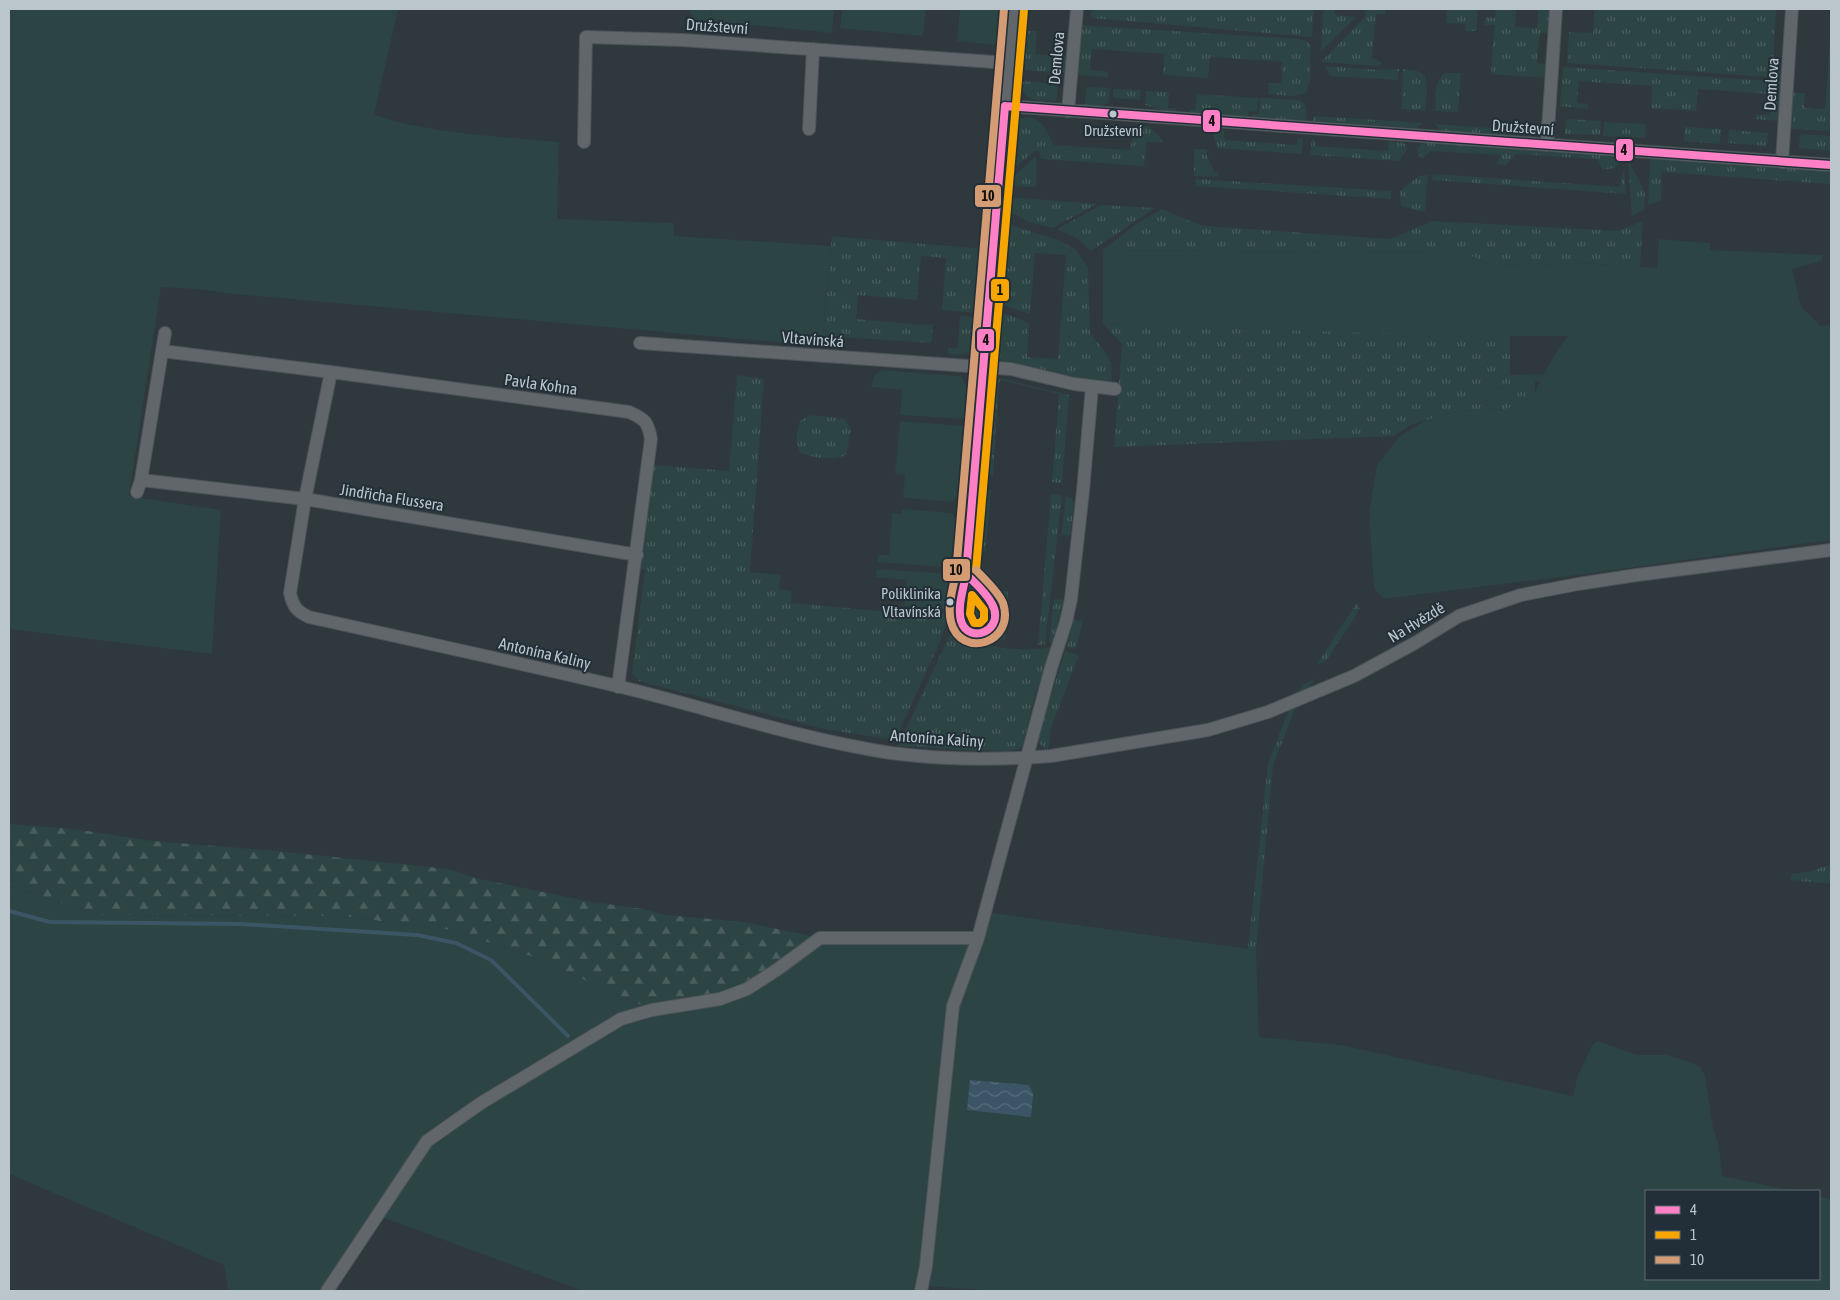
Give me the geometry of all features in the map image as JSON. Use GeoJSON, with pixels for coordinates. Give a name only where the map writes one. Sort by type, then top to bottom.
{"type":"FeatureCollection","features":[{"type":"Feature","properties":{"kind":"street"},"geometry":{"type":"LineString","coordinates":[[966,574],[1014,9]]}},
{"type":"Feature","properties":{"kind":"street","name":"Demlova"},"geometry":{"type":"LineString","coordinates":[[1068,111],[1077,9]]}},
{"type":"Feature","properties":{"kind":"street"},"geometry":{"type":"LineString","coordinates":[[1547,145],[1556,9]]}},
{"type":"Feature","properties":{"kind":"street","name":"Demlova"},"geometry":{"type":"LineString","coordinates":[[1782,162],[1792,9]]}},
{"type":"Feature","properties":{"kind":"street","name":"Družstevní"},"geometry":{"type":"LineString","coordinates":[[584,142],[586,37],[682,40],[1008,63]]}},
{"type":"Feature","properties":{"kind":"street"},"geometry":{"type":"LineString","coordinates":[[809,129],[813,49]]}},
{"type":"Feature","properties":{"kind":"street","name":"Družstevní"},"geometry":{"type":"LineString","coordinates":[[1005,106],[1831,165]]}},
{"type":"Feature","properties":{"kind":"street"},"geometry":{"type":"LineString","coordinates":[[136,492],[141,480],[165,333]]}},
{"type":"Feature","properties":{"kind":"street","name":"Vltavínská"},"geometry":{"type":"LineString","coordinates":[[640,343],[1011,369],[1092,387],[1115,389]]}},
{"type":"Feature","properties":{"kind":"street","name":"Pavla Kohna"},"geometry":{"type":"LineString","coordinates":[[162,351],[629,412],[643,418],[649,427],[651,440],[618,687]]}},
{"type":"Feature","properties":{"kind":"street","name":"Antonína Kaliny"},"geometry":{"type":"LineString","coordinates":[[331,372],[305,499],[290,593],[293,605],[298,611],[309,617],[618,687],[812,738],[892,753],[970,759],[1026,758]]}},
{"type":"Feature","properties":{"kind":"street"},"geometry":{"type":"LineString","coordinates":[[921,1291],[926,1266],[953,1006],[978,938],[1050,668],[1066,622],[1071,600],[1092,387]]}},
{"type":"Feature","properties":{"kind":"street","name":"Jindřicha Flussera"},"geometry":{"type":"LineString","coordinates":[[141,480],[305,499],[637,555]]}},
{"type":"Feature","properties":{"kind":"street","name":"Na Hvězdě"},"geometry":{"type":"LineString","coordinates":[[1026,758],[1069,753],[1208,730],[1268,712],[1354,676],[1415,643],[1459,616],[1521,595],[1598,581],[1831,550]]}},
{"type":"Feature","properties":{"kind":"street"},"geometry":{"type":"LineString","coordinates":[[327,1291],[427,1141],[481,1103],[621,1019],[652,1010],[720,999],[747,989],[820,938],[978,938]]}},
{"type":"Feature","properties":{"kind":"green space"},"geometry":{"type":"Polygon","coordinates":[[[9,9],[398,9],[374,115],[442,130],[559,142],[557,219],[674,223],[674,236],[831,246],[822,346],[161,287],[129,496],[221,510],[212,654],[9,629],[9,9]]]}},
{"type":"Feature","properties":{"kind":"green space"},"geometry":{"type":"Polygon","coordinates":[[[690,9],[712,9],[710,26],[700,25],[690,13],[690,9]]]}},
{"type":"Feature","properties":{"kind":"green space"},"geometry":{"type":"Polygon","coordinates":[[[712,9],[834,9],[832,33],[711,21],[712,9]]]}},
{"type":"Feature","properties":{"kind":"green space"},"geometry":{"type":"Polygon","coordinates":[[[842,9],[926,9],[923,36],[840,28],[842,9]]]}},
{"type":"Feature","properties":{"kind":"green space"},"geometry":{"type":"Polygon","coordinates":[[[960,9],[1001,9],[997,45],[957,41],[960,9]]]}},
{"type":"Feature","properties":{"kind":"green space"},"geometry":{"type":"Polygon","coordinates":[[[1091,9],[1314,9],[1312,37],[1091,18],[1091,9]]]}},
{"type":"Feature","properties":{"kind":"green space"},"geometry":{"type":"Polygon","coordinates":[[[1323,9],[1335,9],[1335,15],[1356,17],[1321,51],[1323,9]]]}},
{"type":"Feature","properties":{"kind":"green space"},"geometry":{"type":"Polygon","coordinates":[[[1365,9],[1385,9],[1385,14],[1376,14],[1372,58],[1382,64],[1378,66],[1322,62],[1365,17],[1365,9]]]}},
{"type":"Feature","properties":{"kind":"green space"},"geometry":{"type":"Polygon","coordinates":[[[1447,9],[1478,9],[1476,31],[1466,31],[1466,24],[1446,23],[1447,9]]]}},
{"type":"Feature","properties":{"kind":"green space"},"geometry":{"type":"Polygon","coordinates":[[[1496,9],[1516,9],[1515,27],[1537,28],[1538,9],[1551,9],[1549,33],[1540,33],[1537,63],[1547,64],[1546,78],[1491,74],[1494,25],[1485,25],[1485,17],[1495,18],[1496,9]]]}},
{"type":"Feature","properties":{"kind":"green space"},"geometry":{"type":"Polygon","coordinates":[[[1575,9],[1776,9],[1773,69],[1784,73],[1784,78],[1567,63],[1569,32],[1593,33],[1594,10],[1575,9]]]}},
{"type":"Feature","properties":{"kind":"green space"},"geometry":{"type":"Polygon","coordinates":[[[1831,23],[1831,131],[1791,129],[1793,93],[1805,93],[1804,108],[1825,109],[1831,23]]]}},
{"type":"Feature","properties":{"kind":"green space"},"geometry":{"type":"Polygon","coordinates":[[[1079,25],[1301,39],[1308,42],[1311,46],[1310,81],[1306,93],[1293,96],[1268,94],[1269,83],[1281,83],[1282,62],[1210,57],[1208,78],[1163,75],[1164,54],[1092,49],[1090,70],[1108,72],[1108,77],[1075,75],[1079,25]]]}},
{"type":"Feature","properties":{"kind":"green space"},"geometry":{"type":"Polygon","coordinates":[[[1026,31],[1037,31],[1035,54],[1069,57],[1068,73],[1023,70],[1026,31]]]}},
{"type":"Feature","properties":{"kind":"green space"},"geometry":{"type":"Polygon","coordinates":[[[1325,66],[1378,70],[1399,69],[1398,80],[1330,76],[1325,66]]]}},
{"type":"Feature","properties":{"kind":"green space"},"geometry":{"type":"Polygon","coordinates":[[[1563,67],[1783,82],[1780,121],[1755,119],[1756,115],[1769,115],[1770,94],[1698,89],[1696,111],[1651,108],[1652,86],[1579,81],[1577,103],[1588,104],[1588,109],[1560,106],[1563,67]]]}},
{"type":"Feature","properties":{"kind":"green space"},"geometry":{"type":"Polygon","coordinates":[[[1403,69],[1420,72],[1426,78],[1425,111],[1401,109],[1403,69]]]}},
{"type":"Feature","properties":{"kind":"green space"},"geometry":{"type":"Polygon","coordinates":[[[1445,73],[1461,73],[1458,112],[1435,111],[1437,85],[1441,76],[1445,73]]]}},
{"type":"Feature","properties":{"kind":"green space"},"geometry":{"type":"Polygon","coordinates":[[[1020,81],[1058,84],[1056,101],[1037,100],[1028,97],[1024,94],[1020,81]]]}},
{"type":"Feature","properties":{"kind":"green space"},"geometry":{"type":"Polygon","coordinates":[[[1086,87],[1110,88],[1109,103],[1096,107],[1085,105],[1086,87]]]}},
{"type":"Feature","properties":{"kind":"green space"},"geometry":{"type":"Polygon","coordinates":[[[1113,89],[1141,90],[1140,100],[1113,98],[1113,89]]]}},
{"type":"Feature","properties":{"kind":"green space"},"geometry":{"type":"Polygon","coordinates":[[[1146,91],[1169,92],[1168,108],[1177,109],[1176,112],[1172,113],[1145,105],[1146,91]]]}},
{"type":"Feature","properties":{"kind":"green space"},"geometry":{"type":"Polygon","coordinates":[[[1197,94],[1258,98],[1257,112],[1249,111],[1248,119],[1191,113],[1188,110],[1195,110],[1197,94]]]}},
{"type":"Feature","properties":{"kind":"green space"},"geometry":{"type":"Polygon","coordinates":[[[1260,98],[1300,100],[1306,106],[1307,118],[1303,122],[1252,119],[1253,114],[1259,114],[1260,98]]]}},
{"type":"Feature","properties":{"kind":"green space"},"geometry":{"type":"Polygon","coordinates":[[[1314,116],[1423,123],[1416,128],[1313,121],[1314,116]]]}},
{"type":"Feature","properties":{"kind":"green space"},"geometry":{"type":"Polygon","coordinates":[[[1030,117],[1042,125],[1054,145],[1130,150],[1133,136],[1137,129],[1148,126],[1163,142],[1147,142],[1144,166],[1041,159],[1039,151],[1035,151],[1008,173],[1012,126],[1017,120],[1030,117]]]}},
{"type":"Feature","properties":{"kind":"green space"},"geometry":{"type":"Polygon","coordinates":[[[1566,119],[1601,121],[1600,135],[1565,134],[1566,119]]]}},
{"type":"Feature","properties":{"kind":"green space"},"geometry":{"type":"Polygon","coordinates":[[[1604,122],[1646,124],[1645,138],[1603,136],[1604,122]]]}},
{"type":"Feature","properties":{"kind":"green space"},"geometry":{"type":"Polygon","coordinates":[[[1435,124],[1532,131],[1531,136],[1441,131],[1435,124]]]}},
{"type":"Feature","properties":{"kind":"green space"},"geometry":{"type":"Polygon","coordinates":[[[1685,127],[1721,129],[1720,144],[1684,141],[1685,127]]]}},
{"type":"Feature","properties":{"kind":"green space"},"geometry":{"type":"Polygon","coordinates":[[[1219,129],[1224,130],[1224,140],[1297,145],[1298,138],[1303,139],[1302,154],[1217,148],[1213,133],[1219,129]]]}},
{"type":"Feature","properties":{"kind":"green space"},"geometry":{"type":"Polygon","coordinates":[[[1729,130],[1768,133],[1767,146],[1728,143],[1729,130]]]}},
{"type":"Feature","properties":{"kind":"green space"},"geometry":{"type":"Polygon","coordinates":[[[1800,134],[1831,136],[1831,151],[1799,148],[1800,134]]]}},
{"type":"Feature","properties":{"kind":"green space"},"geometry":{"type":"Polygon","coordinates":[[[1312,139],[1315,140],[1315,146],[1388,151],[1389,141],[1404,143],[1407,146],[1399,161],[1310,155],[1312,139]]]}},
{"type":"Feature","properties":{"kind":"green space"},"geometry":{"type":"Polygon","coordinates":[[[1426,142],[1615,156],[1619,159],[1620,163],[1614,168],[1603,170],[1597,159],[1516,154],[1506,165],[1496,164],[1501,155],[1431,151],[1422,159],[1417,149],[1426,142]]]}},
{"type":"Feature","properties":{"kind":"green space"},"geometry":{"type":"Polygon","coordinates":[[[1194,149],[1206,149],[1208,151],[1206,154],[1215,173],[1218,172],[1218,177],[1194,176],[1194,149]]]}},
{"type":"Feature","properties":{"kind":"green space"},"geometry":{"type":"Polygon","coordinates":[[[1036,156],[1036,187],[1009,186],[1010,180],[1036,156]]]}},
{"type":"Feature","properties":{"kind":"green space"},"geometry":{"type":"Polygon","coordinates":[[[1650,158],[1831,170],[1831,184],[1662,172],[1661,200],[1648,205],[1650,158]]]}},
{"type":"Feature","properties":{"kind":"green space"},"geometry":{"type":"Polygon","coordinates":[[[1628,160],[1645,192],[1644,210],[1632,216],[1628,160]]]}},
{"type":"Feature","properties":{"kind":"green space"},"geometry":{"type":"Polygon","coordinates":[[[1624,169],[1626,194],[1432,180],[1433,174],[1619,187],[1624,169]]]}},
{"type":"Feature","properties":{"kind":"green space"},"geometry":{"type":"Polygon","coordinates":[[[1428,175],[1425,210],[1422,212],[1401,206],[1400,191],[1419,176],[1428,175]]]}},
{"type":"Feature","properties":{"kind":"green space"},"geometry":{"type":"Polygon","coordinates":[[[1195,179],[1391,191],[1391,199],[1196,186],[1195,179]]]}},
{"type":"Feature","properties":{"kind":"green space"},"geometry":{"type":"Polygon","coordinates":[[[1010,197],[1097,204],[1053,228],[1029,222],[1012,213],[1010,197]]]}},
{"type":"Feature","properties":{"kind":"green space"},"geometry":{"type":"Polygon","coordinates":[[[1101,205],[1155,208],[1091,251],[1078,239],[1057,229],[1101,205]]]}},
{"type":"Feature","properties":{"kind":"green space"},"geometry":{"type":"Polygon","coordinates":[[[1162,209],[1206,226],[1390,239],[1432,221],[1618,231],[1643,221],[1640,267],[1581,263],[1540,266],[1490,265],[1465,253],[1103,250],[1139,222],[1162,209]]]}},
{"type":"Feature","properties":{"kind":"green space"},"geometry":{"type":"Polygon","coordinates":[[[1004,226],[1013,226],[1059,240],[1076,250],[1088,267],[1090,333],[1111,362],[1112,383],[1073,377],[996,359],[992,335],[997,318],[1001,312],[1029,323],[1027,357],[1058,359],[1066,255],[1035,253],[1030,314],[1002,305],[1008,247],[1004,226]]]}},
{"type":"Feature","properties":{"kind":"green space"},"geometry":{"type":"Polygon","coordinates":[[[832,236],[985,249],[979,313],[942,310],[946,258],[921,256],[917,300],[858,295],[856,319],[923,325],[925,323],[928,325],[933,324],[932,340],[930,343],[823,336],[832,236]]]}},
{"type":"Feature","properties":{"kind":"green space"},"geometry":{"type":"Polygon","coordinates":[[[1659,239],[1710,243],[1710,250],[1823,255],[1822,261],[1792,269],[1801,307],[1821,326],[1831,324],[1831,540],[1384,599],[1374,588],[1369,512],[1377,465],[1399,437],[1424,421],[1458,411],[1506,409],[1521,404],[1535,392],[1540,381],[1535,382],[1535,388],[1470,405],[1467,396],[1510,385],[1510,375],[1542,374],[1542,377],[1568,336],[1463,336],[1103,324],[1103,250],[1465,253],[1490,265],[1540,266],[1581,263],[1657,268],[1659,239]]]}},
{"type":"Feature","properties":{"kind":"green space"},"geometry":{"type":"Polygon","coordinates":[[[960,316],[978,317],[974,347],[965,354],[947,354],[948,348],[958,348],[960,316]]]}},
{"type":"Feature","properties":{"kind":"green space"},"geometry":{"type":"Polygon","coordinates":[[[1103,324],[1510,336],[1510,385],[1467,396],[1470,405],[1535,388],[1535,392],[1521,404],[1506,409],[1458,411],[1410,425],[1394,436],[1114,447],[1122,344],[1103,324]]]}},
{"type":"Feature","properties":{"kind":"green space"},"geometry":{"type":"Polygon","coordinates":[[[882,370],[960,376],[967,390],[964,419],[900,415],[902,390],[871,387],[874,376],[882,370]]]}},
{"type":"Feature","properties":{"kind":"green space"},"geometry":{"type":"Polygon","coordinates":[[[737,375],[764,379],[750,572],[781,575],[779,589],[792,591],[791,603],[903,613],[904,611],[949,614],[940,642],[896,738],[887,739],[824,729],[639,681],[632,673],[645,570],[641,569],[654,465],[729,471],[737,375]]]}},
{"type":"Feature","properties":{"kind":"green space"},"geometry":{"type":"Polygon","coordinates":[[[999,378],[1069,395],[1062,483],[1052,482],[1059,394],[1001,380],[999,382],[993,476],[985,473],[993,383],[999,378]]]}},
{"type":"Feature","properties":{"kind":"green space"},"geometry":{"type":"Polygon","coordinates":[[[810,415],[845,419],[851,430],[846,455],[836,458],[824,458],[801,453],[797,441],[798,429],[800,421],[810,415]]]}},
{"type":"Feature","properties":{"kind":"green space"},"geometry":{"type":"Polygon","coordinates":[[[900,421],[963,426],[957,497],[952,502],[903,498],[905,475],[895,474],[900,421]]]}},
{"type":"Feature","properties":{"kind":"green space"},"geometry":{"type":"Polygon","coordinates":[[[983,490],[991,490],[986,551],[978,553],[975,548],[979,497],[983,490]]]}},
{"type":"Feature","properties":{"kind":"green space"},"geometry":{"type":"Polygon","coordinates":[[[1051,494],[1062,495],[1045,644],[1038,645],[1051,494]]]}},
{"type":"Feature","properties":{"kind":"green space"},"geometry":{"type":"Polygon","coordinates":[[[1066,496],[1072,499],[1074,503],[1070,536],[1063,535],[1061,537],[1066,496]]]}},
{"type":"Feature","properties":{"kind":"green space"},"geometry":{"type":"Polygon","coordinates":[[[902,509],[951,513],[956,519],[950,566],[877,562],[878,555],[889,555],[892,513],[901,514],[902,509]]]}},
{"type":"Feature","properties":{"kind":"green space"},"geometry":{"type":"Polygon","coordinates":[[[877,569],[952,574],[949,609],[904,606],[906,580],[876,577],[877,569]]]}},
{"type":"Feature","properties":{"kind":"green space"},"geometry":{"type":"Polygon","coordinates":[[[992,589],[1008,591],[1005,640],[983,640],[999,629],[1003,618],[1001,606],[992,589]]]}},
{"type":"Feature","properties":{"kind":"green space"},"geometry":{"type":"Polygon","coordinates":[[[972,594],[977,594],[987,608],[989,618],[983,625],[974,625],[968,617],[968,597],[972,594]]]}},
{"type":"Feature","properties":{"kind":"green space"},"geometry":{"type":"Polygon","coordinates":[[[1054,599],[1063,600],[1053,643],[1049,642],[1054,599]]]}},
{"type":"Feature","properties":{"kind":"green space"},"geometry":{"type":"Polygon","coordinates":[[[1356,604],[1360,609],[1326,661],[1317,664],[1356,604]]]}},
{"type":"Feature","properties":{"kind":"green space"},"geometry":{"type":"Polygon","coordinates":[[[1074,620],[1083,621],[1076,648],[1074,649],[1067,647],[1074,620]]]}},
{"type":"Feature","properties":{"kind":"green space"},"geometry":{"type":"Polygon","coordinates":[[[951,632],[969,641],[989,646],[1021,649],[1052,647],[1034,699],[1023,744],[1020,749],[1007,751],[965,750],[898,746],[951,632]]]}},
{"type":"Feature","properties":{"kind":"green space"},"geometry":{"type":"Polygon","coordinates":[[[1065,651],[1079,655],[1051,728],[1049,746],[1045,749],[1039,743],[1039,735],[1065,651]]]}},
{"type":"Feature","properties":{"kind":"green space"},"geometry":{"type":"Polygon","coordinates":[[[1315,679],[1297,704],[1273,765],[1256,950],[1248,949],[1268,763],[1290,707],[1303,684],[1315,679]]]}},
{"type":"Feature","properties":{"kind":"green space"},"geometry":{"type":"Polygon","coordinates":[[[9,824],[73,829],[153,841],[266,850],[449,869],[475,878],[586,901],[643,909],[667,915],[744,922],[820,938],[747,989],[652,1010],[530,956],[449,930],[342,916],[99,915],[9,886],[9,824]]]}},
{"type":"Feature","properties":{"kind":"green space"},"geometry":{"type":"Polygon","coordinates":[[[1831,864],[1831,884],[1791,880],[1791,874],[1812,871],[1831,864]]]}},
{"type":"Feature","properties":{"kind":"green space"},"geometry":{"type":"Polygon","coordinates":[[[9,886],[99,915],[342,916],[449,930],[530,956],[652,1010],[720,999],[820,938],[978,938],[986,912],[1256,950],[1259,1037],[1341,1045],[1573,1096],[1578,1075],[1593,1044],[1598,1041],[1637,1055],[1667,1055],[1690,1062],[1700,1067],[1705,1076],[1713,1128],[1719,1146],[1722,1176],[1789,1190],[1645,1190],[1645,1280],[1820,1280],[1820,1196],[1831,1199],[1831,1291],[1001,1291],[923,1286],[921,1291],[583,1291],[379,1216],[327,1291],[228,1291],[224,1265],[9,1174],[9,886]]]}},
{"type":"Feature","properties":{"kind":"water"},"geometry":{"type":"Polygon","coordinates":[[[970,1080],[1029,1085],[1033,1094],[1031,1117],[967,1110],[970,1080]]]}},
{"type":"Feature","properties":{"kind":"waterway"},"geometry":{"type":"LineString","coordinates":[[9,911],[50,922],[241,924],[417,935],[456,943],[491,960],[568,1036]]}},
{"type":"Feature","properties":{"kind":"transit line","name":"10"},"geometry":{"type":"LineString","coordinates":[[976,570],[1001,599],[1005,617],[1002,628],[995,637],[986,642],[975,643],[965,641],[957,634],[951,622],[950,610],[956,573],[1004,9]]}},
{"type":"Feature","properties":{"kind":"transit line","name":"1"},"geometry":{"type":"LineString","coordinates":[[976,570],[1024,10]]}},
{"type":"Feature","properties":{"kind":"transit line","name":"4"},"geometry":{"type":"LineString","coordinates":[[1005,106],[1831,165]]}},
{"type":"Feature","properties":{"kind":"transit line","name":"4"},"geometry":{"type":"LineString","coordinates":[[966,574],[1005,106]]}},
{"type":"Feature","properties":{"kind":"transit line","name":"4"},"geometry":{"type":"LineString","coordinates":[[966,574],[987,596],[995,613],[994,621],[985,632],[971,633],[965,629],[961,621],[960,603],[966,574]]}},
{"type":"Feature","properties":{"kind":"transit line","name":"1"},"geometry":{"type":"LineString","coordinates":[[972,595],[984,610],[984,619],[980,623],[974,623],[970,614],[972,595]]}},
{"type":"Feature","properties":{"kind":"place","name":"Družstevní"},"geometry":{"type":"Point","coordinates":[1113,114]}},
{"type":"Feature","properties":{"kind":"place","name":"Poliklinika Vltavínská"},"geometry":{"type":"Point","coordinates":[950,602]}}]}
